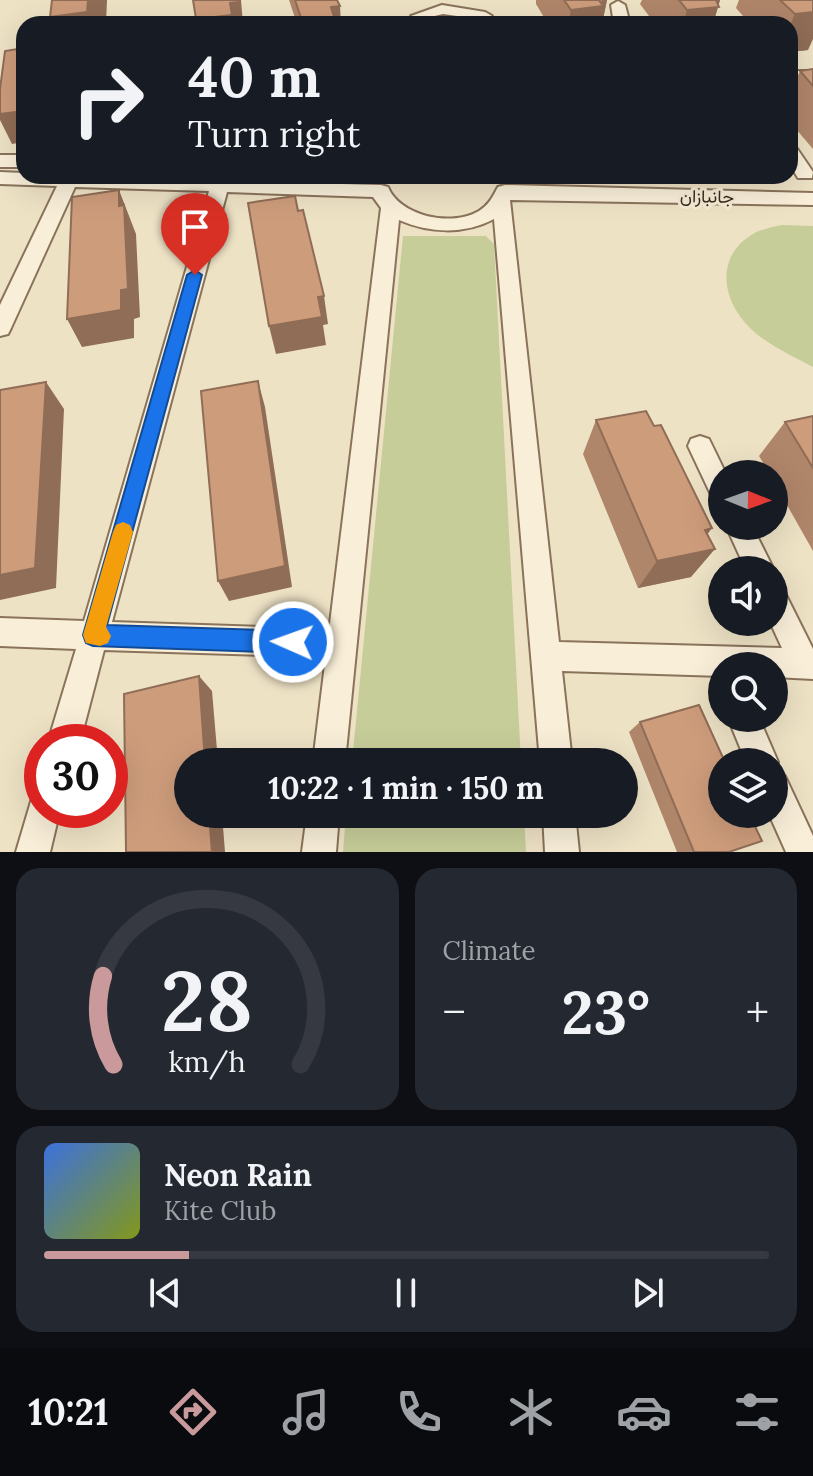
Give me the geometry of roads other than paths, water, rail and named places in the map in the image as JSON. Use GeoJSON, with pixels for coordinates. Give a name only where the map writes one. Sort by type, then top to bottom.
{"type":"FeatureCollection","features":[{"type":"Feature","properties":{"kind":"street"},"geometry":{"type":"LineString","coordinates":[[618,5],[620,16]]}},
{"type":"Feature","properties":{"kind":"street"},"geometry":{"type":"LineString","coordinates":[[427,16],[442,9],[487,15]]}},
{"type":"Feature","properties":{"kind":"street"},"geometry":{"type":"LineString","coordinates":[[798,163],[805,174]]}},
{"type":"Feature","properties":{"kind":"street"},"geometry":{"type":"LineString","coordinates":[[0,328],[67,184]]}},
{"type":"Feature","properties":{"kind":"street"},"geometry":{"type":"LineString","coordinates":[[190,184],[385,192],[406,217],[443,224],[490,213],[502,190]]}},
{"type":"Feature","properties":{"kind":"street"},"geometry":{"type":"LineString","coordinates":[[69,724],[220,185]]}},
{"type":"Feature","properties":{"kind":"street"},"geometry":{"type":"LineString","coordinates":[[502,190],[555,748]]}},
{"type":"Feature","properties":{"kind":"street","name":"جانبازان"},"geometry":{"type":"LineString","coordinates":[[502,190],[813,199]]}},
{"type":"Feature","properties":{"kind":"street"},"geometry":{"type":"LineString","coordinates":[[330,748],[385,192]]}},
{"type":"Feature","properties":{"kind":"street"},"geometry":{"type":"LineString","coordinates":[[700,446],[708,462]]}},
{"type":"Feature","properties":{"kind":"street"},"geometry":{"type":"LineString","coordinates":[[788,626],[809,664],[788,665]]}},
{"type":"Feature","properties":{"kind":"street"},"geometry":{"type":"LineString","coordinates":[[0,632],[293,642]]}},
{"type":"Feature","properties":{"kind":"street"},"geometry":{"type":"LineString","coordinates":[[548,656],[708,666]]}},
{"type":"Feature","properties":{"kind":"street"},"geometry":{"type":"LineString","coordinates":[[788,818],[803,852]]}},
{"type":"Feature","properties":{"kind":"street"},"geometry":{"type":"LineString","coordinates":[[33,852],[39,828]]}},
{"type":"Feature","properties":{"kind":"street"},"geometry":{"type":"LineString","coordinates":[[319,852],[322,828]]}},
{"type":"Feature","properties":{"kind":"street"},"geometry":{"type":"LineString","coordinates":[[560,828],[562,852]]}}]}
